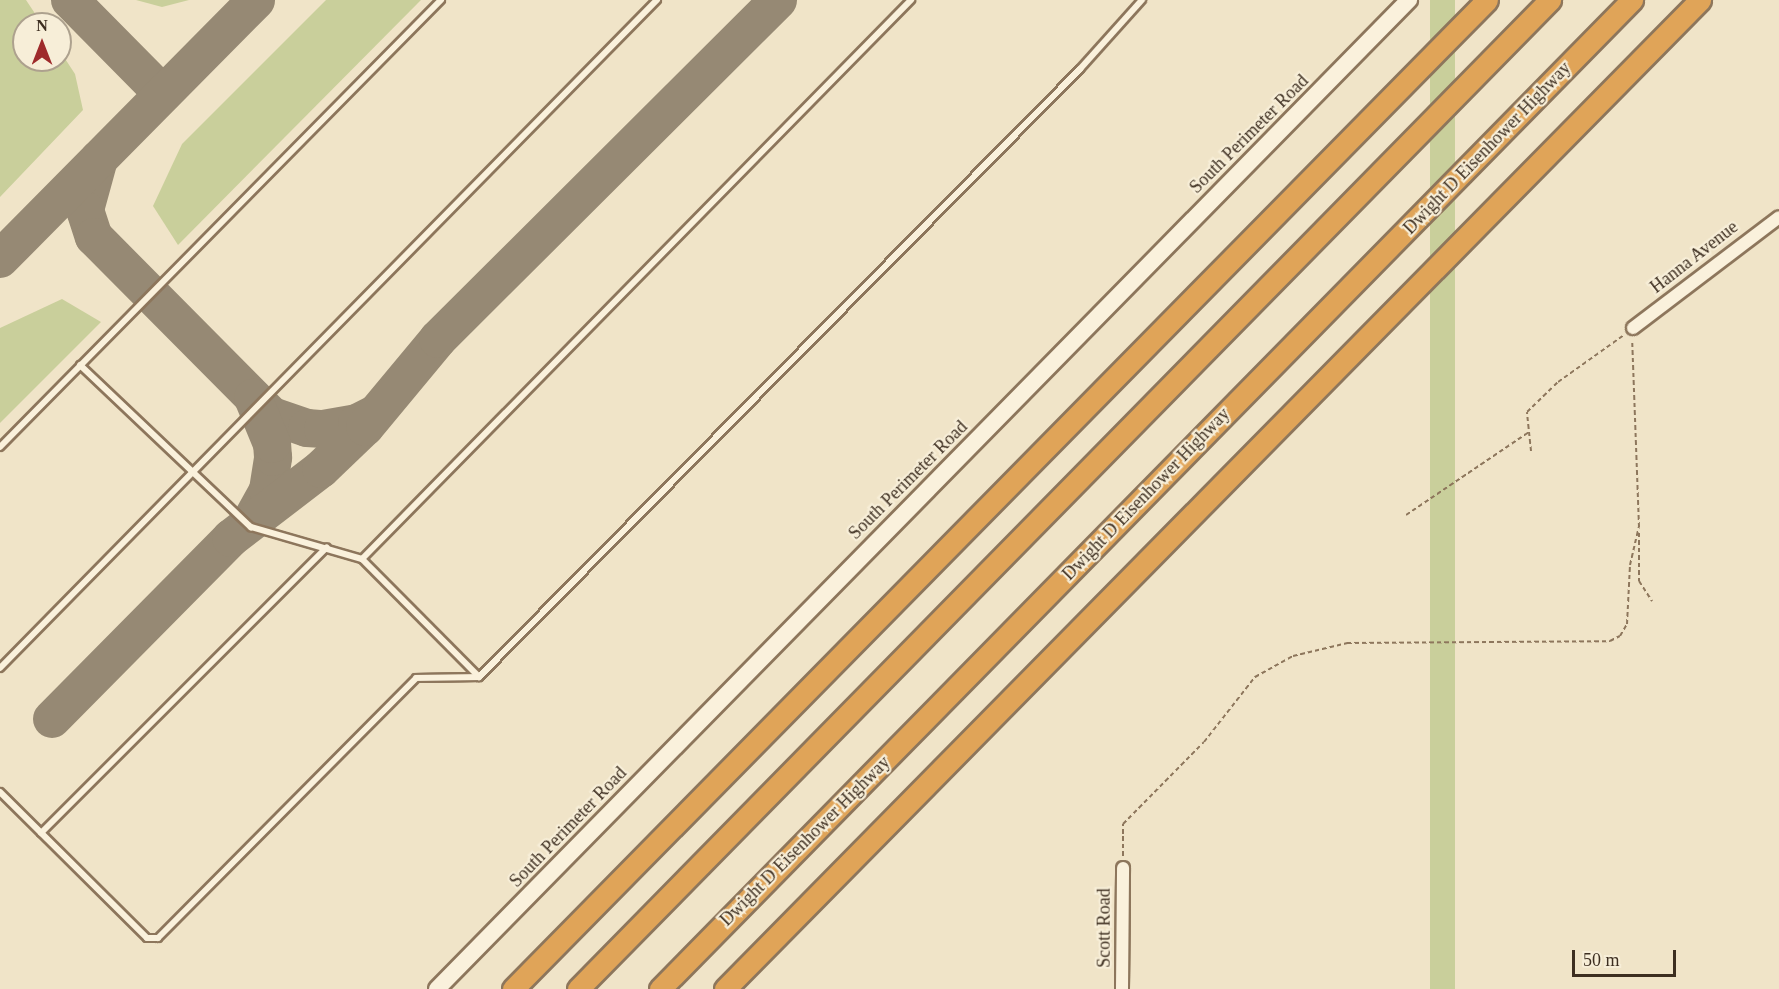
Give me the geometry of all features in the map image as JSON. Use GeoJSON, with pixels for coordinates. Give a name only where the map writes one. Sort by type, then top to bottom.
{"type":"FeatureCollection","features":[{"type":"Feature","properties":{"kind":"highway"},"geometry":{"type":"LineString","coordinates":[[513,989],[1487,0]]}},
{"type":"Feature","properties":{"kind":"highway"},"geometry":{"type":"LineString","coordinates":[[578,989],[1550,0]]}},
{"type":"Feature","properties":{"kind":"highway","name":"Dwight D Eisenhower Highway"},"geometry":{"type":"LineString","coordinates":[[660,989],[1632,0]]}},
{"type":"Feature","properties":{"kind":"highway"},"geometry":{"type":"LineString","coordinates":[[725,989],[1700,0]]}},
{"type":"Feature","properties":{"kind":"street","name":"South Perimeter Road"},"geometry":{"type":"LineString","coordinates":[[437,989],[1408,0]]}},
{"type":"Feature","properties":{"kind":"street","name":"Hanna Avenue"},"geometry":{"type":"LineString","coordinates":[[1633,328],[1779,217]]}},
{"type":"Feature","properties":{"kind":"street","name":"Scott Road"},"geometry":{"type":"LineString","coordinates":[[1122,989],[1123,868]]}},
{"type":"Feature","properties":{"kind":"lane"},"geometry":{"type":"LineString","coordinates":[[0,447],[441,0]]}},
{"type":"Feature","properties":{"kind":"lane"},"geometry":{"type":"LineString","coordinates":[[0,668],[657,0]]}},
{"type":"Feature","properties":{"kind":"lane"},"geometry":{"type":"LineString","coordinates":[[362,559],[911,0]]}},
{"type":"Feature","properties":{"kind":"lane"},"geometry":{"type":"LineString","coordinates":[[0,792],[147,938],[158,938],[416,678],[479,677],[1080,69],[1142,0]]}},
{"type":"Feature","properties":{"kind":"lane"},"geometry":{"type":"LineString","coordinates":[[80,364],[251,527],[327,547],[362,559],[479,677]]}},
{"type":"Feature","properties":{"kind":"lane"},"geometry":{"type":"LineString","coordinates":[[40,833],[327,547]]}},
{"type":"Feature","properties":{"kind":"path"},"geometry":{"type":"LineString","coordinates":[[1531,452],[1527,412],[1558,382],[1633,328]]}},
{"type":"Feature","properties":{"kind":"path"},"geometry":{"type":"LineString","coordinates":[[1633,328],[1630,356],[1639,527],[1639,581],[1652,601]]}},
{"type":"Feature","properties":{"kind":"path"},"geometry":{"type":"LineString","coordinates":[[1406,515],[1529,432]]}},
{"type":"Feature","properties":{"kind":"path"},"geometry":{"type":"LineString","coordinates":[[1123,868],[1123,824],[1204,742],[1255,677],[1293,656],[1347,643],[1610,641],[1620,636],[1627,624],[1630,565],[1639,527]]}},
{"type":"Feature","properties":{"kind":"green space"},"geometry":{"type":"Polygon","coordinates":[[[0,0],[26,0],[34,12],[12,12],[12,72],[72,72],[72,69],[83,110],[0,197],[0,0]]]}},
{"type":"Feature","properties":{"kind":"green space"},"geometry":{"type":"Polygon","coordinates":[[[136,0],[189,0],[162,7],[136,0]]]}},
{"type":"Feature","properties":{"kind":"green space"},"geometry":{"type":"Polygon","coordinates":[[[326,0],[421,0],[178,245],[153,206],[182,144],[326,0]]]}},
{"type":"Feature","properties":{"kind":"green space"},"geometry":{"type":"Polygon","coordinates":[[[1430,0],[1455,0],[1455,989],[1430,989],[1430,0]]]}},
{"type":"Feature","properties":{"kind":"green space"},"geometry":{"type":"Polygon","coordinates":[[[62,299],[101,322],[0,423],[0,328],[62,299]]]}},
{"type":"Feature","properties":{"kind":"taxiway"},"geometry":{"type":"LineString","coordinates":[[70,0],[163,94]]}},
{"type":"Feature","properties":{"kind":"taxiway"},"geometry":{"type":"LineString","coordinates":[[0,259],[256,0]]}},
{"type":"Feature","properties":{"kind":"taxiway"},"geometry":{"type":"LineString","coordinates":[[52,719],[231,538],[321,469],[365,427],[438,339],[778,0]]}},
{"type":"Feature","properties":{"kind":"taxiway"},"geometry":{"type":"LineString","coordinates":[[99,159],[85,210],[94,237],[272,416],[307,428],[323,429],[357,423],[375,414]]}},
{"type":"Feature","properties":{"kind":"taxiway"},"geometry":{"type":"LineString","coordinates":[[251,521],[268,490],[273,457],[272,444],[253,398]]}}]}
